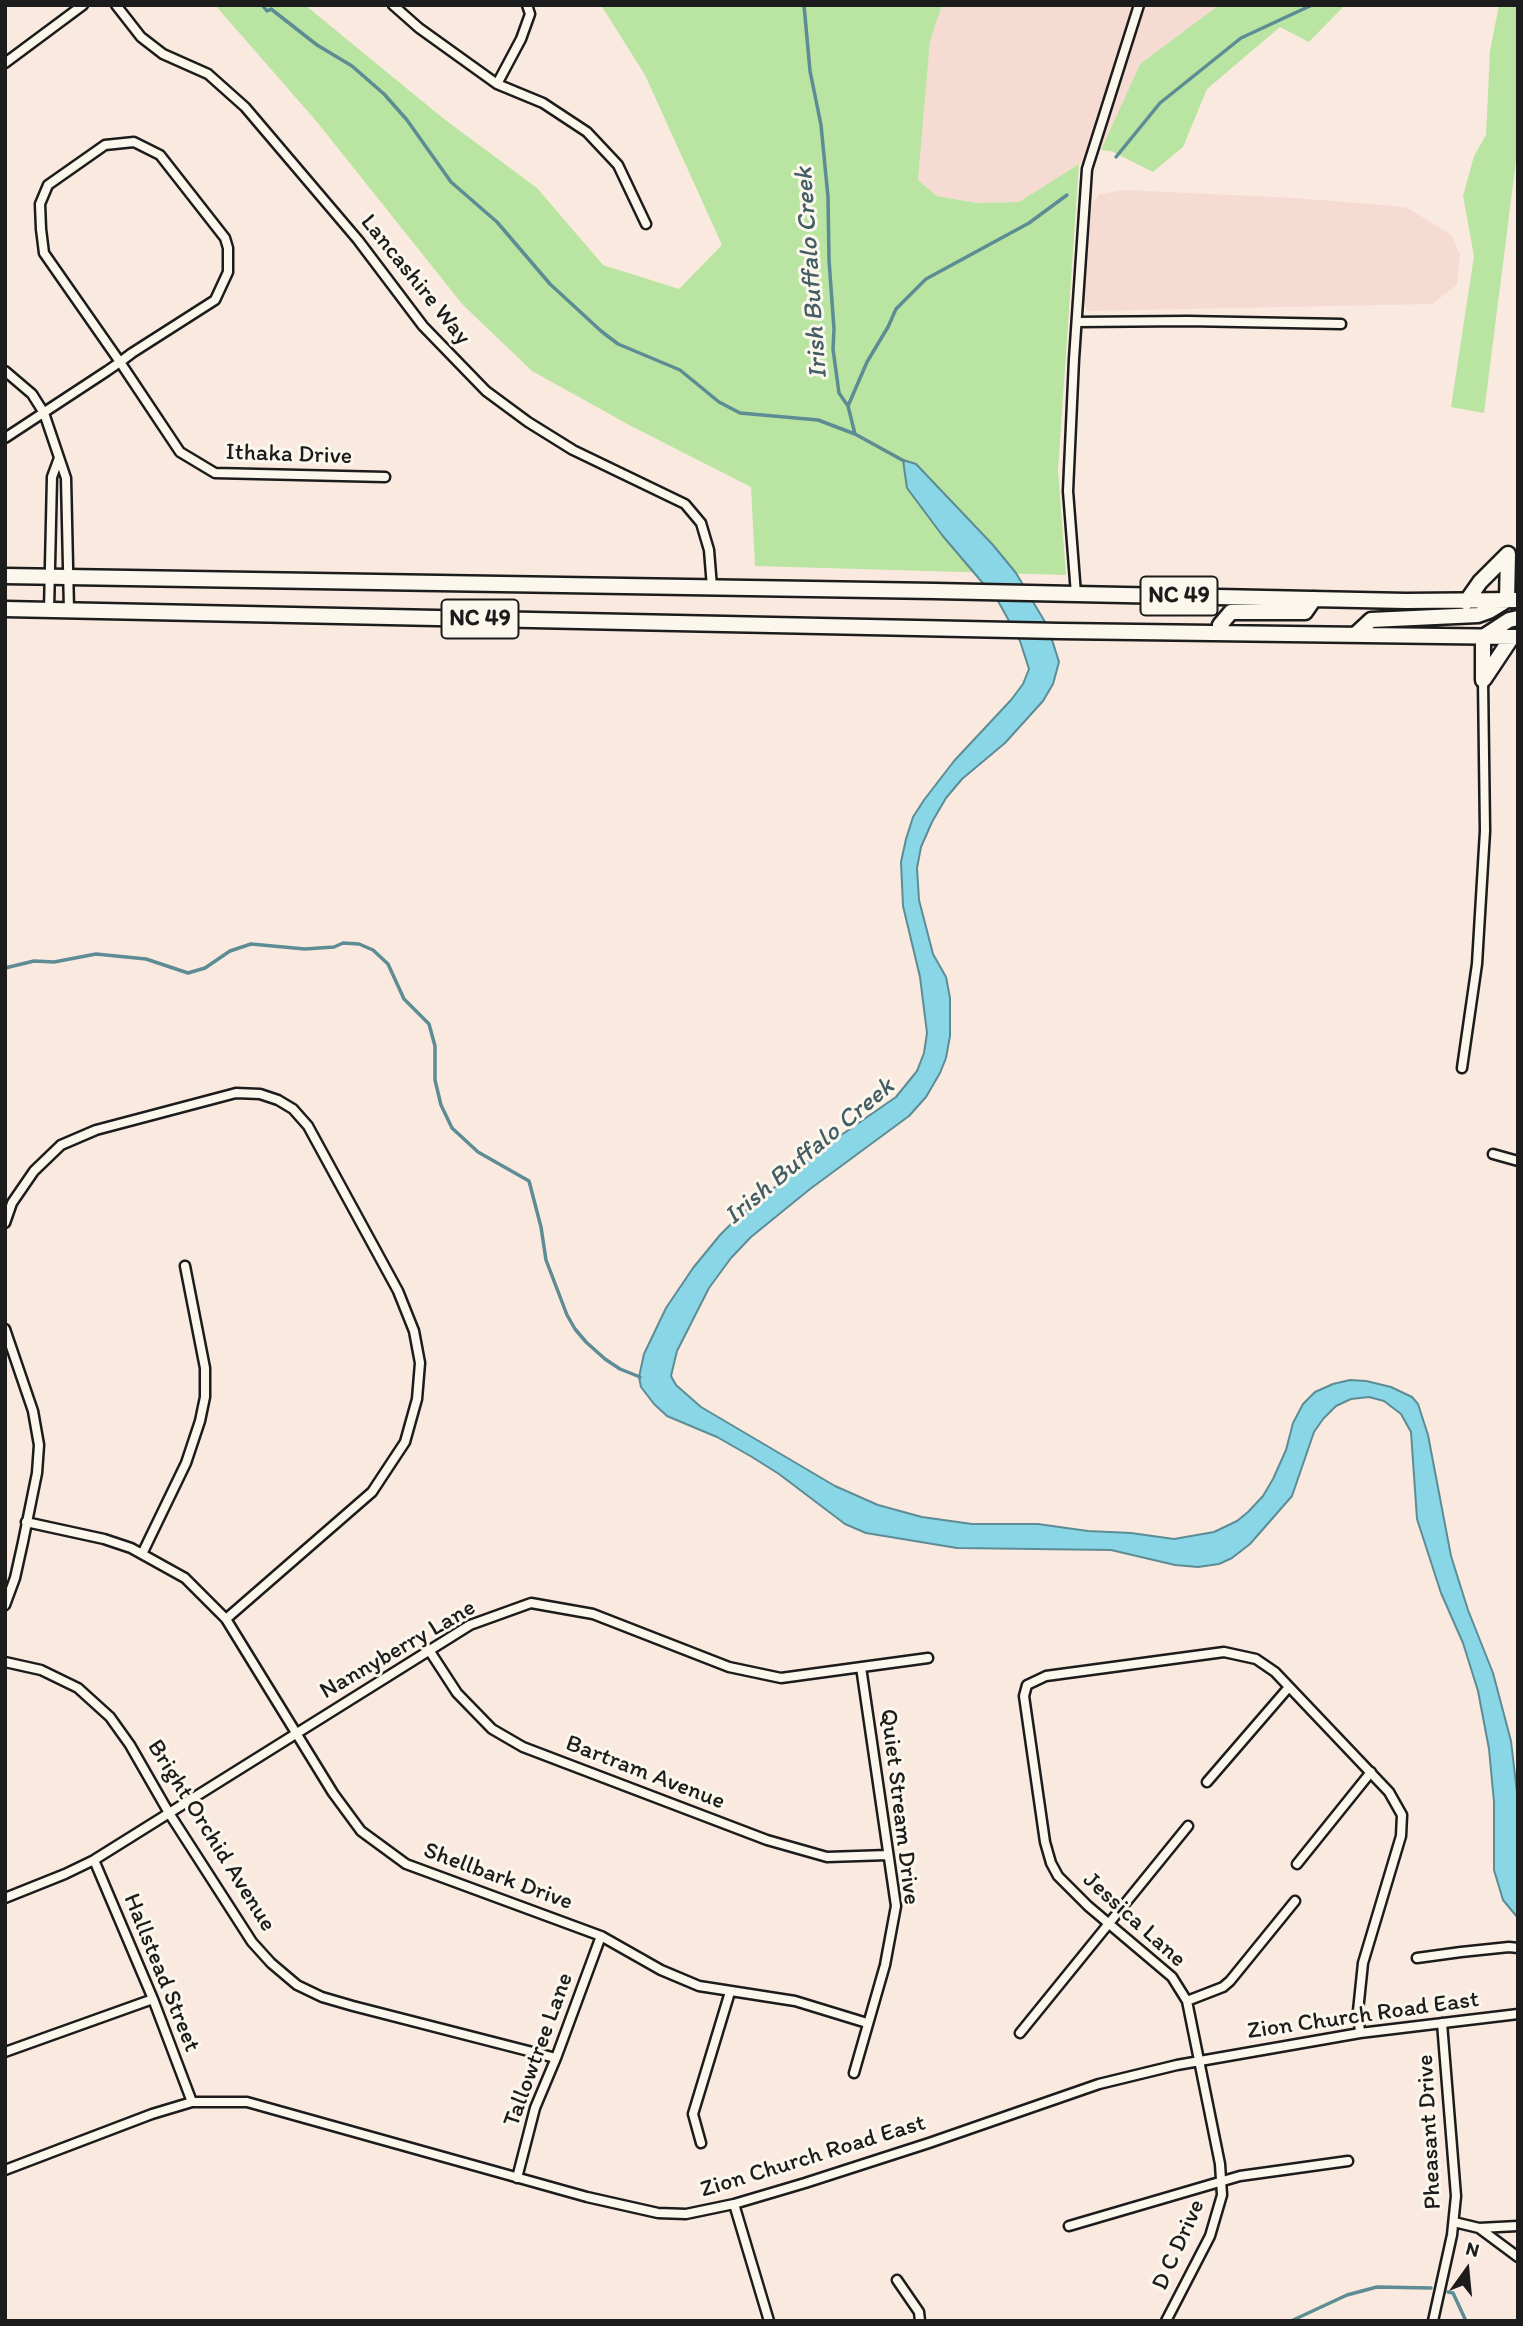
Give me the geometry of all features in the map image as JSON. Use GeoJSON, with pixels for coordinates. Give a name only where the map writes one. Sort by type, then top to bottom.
{"type":"FeatureCollection","features":[{"type":"Feature","properties":{"kind":"highway"},"geometry":{"type":"LineString","coordinates":[[1356,634],[1371,620],[1478,615],[1512,600],[1508,554],[1480,582],[1466,602]]}},
{"type":"Feature","properties":{"kind":"highway","name":"NC 49"},"geometry":{"type":"LineString","coordinates":[[5,576],[1466,602],[1512,600]]}},
{"type":"Feature","properties":{"kind":"highway"},"geometry":{"type":"LineString","coordinates":[[1220,632],[1220,625],[1231,612],[1305,612],[1314,599]]}},
{"type":"Feature","properties":{"kind":"highway","name":"NC 49"},"geometry":{"type":"LineString","coordinates":[[5,608],[1060,631],[1515,637]]}},
{"type":"Feature","properties":{"kind":"highway"},"geometry":{"type":"LineString","coordinates":[[1483,680],[1483,637],[1509,620],[1518,618]]}},
{"type":"Feature","properties":{"kind":"highway"},"geometry":{"type":"LineString","coordinates":[[1483,680],[1515,637]]}},
{"type":"Feature","properties":{"kind":"street"},"geometry":{"type":"LineString","coordinates":[[5,63],[83,5]]}},
{"type":"Feature","properties":{"kind":"street","name":"Lancashire Way"},"geometry":{"type":"LineString","coordinates":[[116,5],[141,37],[163,54],[208,74],[245,107],[358,240],[423,326],[486,391],[573,450],[685,504],[701,523],[709,550],[712,587]]}},
{"type":"Feature","properties":{"kind":"street"},"geometry":{"type":"LineString","coordinates":[[393,5],[419,28],[497,84],[543,103],[587,132],[618,165],[646,224]]}},
{"type":"Feature","properties":{"kind":"street"},"geometry":{"type":"LineString","coordinates":[[497,84],[521,39],[530,14],[527,5]]}},
{"type":"Feature","properties":{"kind":"street"},"geometry":{"type":"LineString","coordinates":[[1076,594],[1068,491],[1087,169],[1139,5]]}},
{"type":"Feature","properties":{"kind":"street"},"geometry":{"type":"LineString","coordinates":[[5,438],[215,300],[228,272],[228,248],[225,238],[160,155],[134,142],[105,145],[48,184],[40,204],[44,253],[120,362]]}},
{"type":"Feature","properties":{"kind":"street"},"geometry":{"type":"LineString","coordinates":[[1077,322],[1341,324]]}},
{"type":"Feature","properties":{"kind":"street","name":"Ithaka Drive"},"geometry":{"type":"LineString","coordinates":[[120,362],[180,452],[215,473],[386,477]]}},
{"type":"Feature","properties":{"kind":"street"},"geometry":{"type":"LineString","coordinates":[[5,372],[32,394],[49,422],[68,486],[69,610]]}},
{"type":"Feature","properties":{"kind":"street"},"geometry":{"type":"LineString","coordinates":[[49,610],[52,477],[59,458]]}},
{"type":"Feature","properties":{"kind":"street"},"geometry":{"type":"LineString","coordinates":[[1462,1068],[1477,964],[1485,831],[1483,680]]}},
{"type":"Feature","properties":{"kind":"street"},"geometry":{"type":"LineString","coordinates":[[5,1223],[12,1203],[34,1171],[61,1146],[96,1130],[236,1093],[260,1094],[278,1100],[293,1109],[308,1126],[402,1301],[414,1331],[420,1363],[417,1399],[405,1442],[372,1492],[226,1619]]}},
{"type":"Feature","properties":{"kind":"street"},"geometry":{"type":"LineString","coordinates":[[1493,1154],[1518,1161]]}},
{"type":"Feature","properties":{"kind":"street"},"geometry":{"type":"LineString","coordinates":[[143,1552],[186,1463],[200,1422],[205,1397],[205,1368],[186,1266]]}},
{"type":"Feature","properties":{"kind":"street"},"geometry":{"type":"LineString","coordinates":[[5,1329],[33,1411],[39,1445],[37,1473],[15,1578],[5,1605]]}},
{"type":"Feature","properties":{"kind":"street","name":"Shellbark Drive"},"geometry":{"type":"LineString","coordinates":[[26,1522],[104,1539],[143,1552],[185,1578],[226,1619],[333,1793],[361,1831],[406,1864],[601,1936],[661,1970],[699,1986],[795,2001],[867,2023]]}},
{"type":"Feature","properties":{"kind":"street","name":"Nannyberry Lane"},"geometry":{"type":"LineString","coordinates":[[5,1898],[94,1860],[470,1625],[531,1603],[593,1614],[729,1667],[781,1678],[928,1658]]}},
{"type":"Feature","properties":{"kind":"street","name":"Bartram Avenue"},"geometry":{"type":"LineString","coordinates":[[429,1650],[457,1693],[492,1729],[523,1747],[767,1840],[827,1857],[888,1856]]}},
{"type":"Feature","properties":{"kind":"street","name":"Jessica Lane"},"geometry":{"type":"LineString","coordinates":[[1199,2060],[1187,2001],[1172,1977],[1088,1906],[1058,1876],[1051,1863],[1045,1842],[1024,1696],[1027,1685],[1046,1676],[1224,1652],[1255,1659],[1275,1672],[1289,1687]]}},
{"type":"Feature","properties":{"kind":"street","name":"Bright Orchid Avenue"},"geometry":{"type":"LineString","coordinates":[[5,1662],[41,1670],[78,1688],[110,1717],[252,1942],[271,1963],[298,1984],[322,1997],[353,2006],[556,2058]]}},
{"type":"Feature","properties":{"kind":"street","name":"Quiet Stream Drive"},"geometry":{"type":"LineString","coordinates":[[854,2073],[885,1965],[896,1906],[861,1667]]}},
{"type":"Feature","properties":{"kind":"street"},"geometry":{"type":"LineString","coordinates":[[1207,1782],[1289,1687],[1371,1772],[1398,1805],[1402,1815],[1401,1836],[1363,1963],[1359,1994],[1360,2033]]}},
{"type":"Feature","properties":{"kind":"street"},"geometry":{"type":"LineString","coordinates":[[1297,1864],[1371,1772]]}},
{"type":"Feature","properties":{"kind":"street"},"geometry":{"type":"LineString","coordinates":[[1020,2033],[1188,1826]]}},
{"type":"Feature","properties":{"kind":"street","name":"Hallstead Street"},"geometry":{"type":"LineString","coordinates":[[94,1860],[153,1999],[192,2102]]}},
{"type":"Feature","properties":{"kind":"street"},"geometry":{"type":"LineString","coordinates":[[1187,2001],[1230,1982],[1294,1901]]}},
{"type":"Feature","properties":{"kind":"street","name":"Tallowtree Lane"},"geometry":{"type":"LineString","coordinates":[[517,2178],[535,2108],[601,1936]]}},
{"type":"Feature","properties":{"kind":"street"},"geometry":{"type":"LineString","coordinates":[[1417,1958],[1518,1948]]}},
{"type":"Feature","properties":{"kind":"street"},"geometry":{"type":"LineString","coordinates":[[701,2143],[693,2114],[730,1992]]}},
{"type":"Feature","properties":{"kind":"street"},"geometry":{"type":"LineString","coordinates":[[5,2052],[153,1999]]}},
{"type":"Feature","properties":{"kind":"street","name":"Zion Church Road East"},"geometry":{"type":"LineString","coordinates":[[5,2171],[192,2102],[247,2102],[517,2178],[658,2213],[685,2214],[734,2204],[929,2143],[1099,2084],[1199,2060],[1360,2033],[1518,2014]]}},
{"type":"Feature","properties":{"kind":"street","name":"Pheasant Drive"},"geometry":{"type":"LineString","coordinates":[[1433,2321],[1454,2222],[1456,2196],[1442,2023]]}},
{"type":"Feature","properties":{"kind":"street","name":"D C Drive"},"geometry":{"type":"LineString","coordinates":[[1166,2321],[1210,2236],[1222,2195],[1220,2164],[1199,2060]]}},
{"type":"Feature","properties":{"kind":"street"},"geometry":{"type":"LineString","coordinates":[[1069,2225],[1222,2181],[1265,2172],[1348,2161]]}},
{"type":"Feature","properties":{"kind":"street"},"geometry":{"type":"LineString","coordinates":[[734,2204],[769,2321]]}},
{"type":"Feature","properties":{"kind":"street"},"geometry":{"type":"LineString","coordinates":[[1454,2222],[1479,2228],[1518,2226]]}},
{"type":"Feature","properties":{"kind":"street"},"geometry":{"type":"LineString","coordinates":[[1479,2228],[1518,2257]]}},
{"type":"Feature","properties":{"kind":"street"},"geometry":{"type":"LineString","coordinates":[[897,2280],[919,2312],[920,2321]]}},
{"type":"Feature","properties":{"kind":"shaded area"},"geometry":{"type":"Polygon","coordinates":[[[942,5],[1219,5],[1140,64],[1101,150],[1019,202],[977,203],[937,196],[918,180],[930,41],[942,5]]]}},
{"type":"Feature","properties":{"kind":"shaded area"},"geometry":{"type":"Polygon","coordinates":[[[1125,190],[1295,198],[1406,207],[1451,235],[1460,254],[1457,285],[1432,304],[1088,311],[1083,302],[1088,208],[1100,194],[1125,190]]]}},
{"type":"Feature","properties":{"kind":"green space"},"geometry":{"type":"Polygon","coordinates":[[[215,5],[305,5],[444,119],[537,188],[603,265],[679,289],[722,245],[645,75],[601,5],[942,5],[930,41],[918,180],[937,196],[977,203],[1019,202],[1079,164],[1058,470],[1066,575],[755,566],[751,487],[631,426],[532,371],[463,305],[317,122],[215,5]]]}},
{"type":"Feature","properties":{"kind":"green space"},"geometry":{"type":"Polygon","coordinates":[[[1219,5],[1345,5],[1309,42],[1280,27],[1207,89],[1183,147],[1153,172],[1111,151],[1101,150],[1140,64],[1219,5]]]}},
{"type":"Feature","properties":{"kind":"green space"},"geometry":{"type":"Polygon","coordinates":[[[1499,5],[1518,5],[1518,145],[1484,413],[1451,407],[1474,256],[1463,196],[1474,156],[1486,135],[1490,51],[1499,5]]]}},
{"type":"Feature","properties":{"kind":"water"},"geometry":{"type":"Polygon","coordinates":[[[903,460],[916,464],[1016,573],[1048,627],[1059,662],[1053,684],[1043,701],[1005,743],[962,779],[946,798],[921,847],[917,868],[919,900],[933,954],[946,977],[950,998],[950,1036],[940,1073],[926,1097],[909,1116],[810,1189],[751,1237],[731,1258],[709,1288],[677,1351],[671,1376],[676,1385],[701,1407],[835,1486],[878,1505],[922,1517],[972,1524],[1038,1524],[1174,1539],[1214,1532],[1237,1521],[1248,1512],[1263,1496],[1273,1479],[1286,1450],[1293,1423],[1303,1404],[1315,1392],[1350,1380],[1391,1387],[1412,1397],[1418,1404],[1428,1435],[1451,1556],[1468,1610],[1493,1673],[1511,1741],[1518,1801],[1518,1918],[1503,1900],[1494,1870],[1494,1802],[1489,1749],[1478,1691],[1463,1643],[1441,1593],[1417,1519],[1411,1432],[1401,1414],[1384,1401],[1369,1397],[1351,1399],[1336,1406],[1314,1432],[1292,1496],[1250,1544],[1232,1558],[1219,1564],[1198,1567],[1175,1565],[1111,1550],[957,1548],[866,1533],[845,1524],[752,1457],[717,1437],[667,1416],[641,1387],[639,1377],[644,1354],[666,1308],[720,1235],[741,1214],[834,1140],[896,1097],[917,1071],[924,1053],[927,1033],[920,977],[903,906],[901,862],[906,839],[913,817],[924,800],[954,761],[1011,700],[1023,684],[1029,669],[1020,641],[998,601],[942,535],[907,488],[903,460]]]}},
{"type":"Feature","properties":{"kind":"waterway"},"geometry":{"type":"LineString","coordinates":[[262,5],[317,45],[352,66],[384,94],[407,120],[451,182],[497,222],[550,284],[618,344],[680,370],[719,402],[740,413],[818,420],[855,434]]}},
{"type":"Feature","properties":{"kind":"waterway","name":"Irish Buffalo Creek"},"geometry":{"type":"LineString","coordinates":[[804,5],[810,71],[821,125],[828,197],[833,349],[839,393],[848,406],[855,434],[904,461]]}},
{"type":"Feature","properties":{"kind":"waterway"},"geometry":{"type":"LineString","coordinates":[[1116,157],[1160,103],[1241,38],[1312,5]]}},
{"type":"Feature","properties":{"kind":"waterway"},"geometry":{"type":"LineString","coordinates":[[848,406],[867,362],[896,309],[926,279],[1029,223],[1067,195]]}},
{"type":"Feature","properties":{"kind":"waterway"},"geometry":{"type":"LineString","coordinates":[[5,968],[34,961],[54,962],[96,954],[146,959],[188,973],[205,968],[230,951],[251,944],[305,949],[334,947],[343,943],[359,944],[373,950],[388,964],[404,999],[429,1024],[435,1046],[435,1080],[441,1105],[452,1128],[478,1152],[529,1181],[546,1260],[575,1329],[605,1359],[640,1377]]}},
{"type":"Feature","properties":{"kind":"waterway"},"geometry":{"type":"LineString","coordinates":[[1291,2321],[1347,2295],[1377,2287],[1431,2288]]}},
{"type":"Feature","properties":{"kind":"waterway"},"geometry":{"type":"LineString","coordinates":[[1448,2292],[1453,2293],[1466,2321]]}}]}
